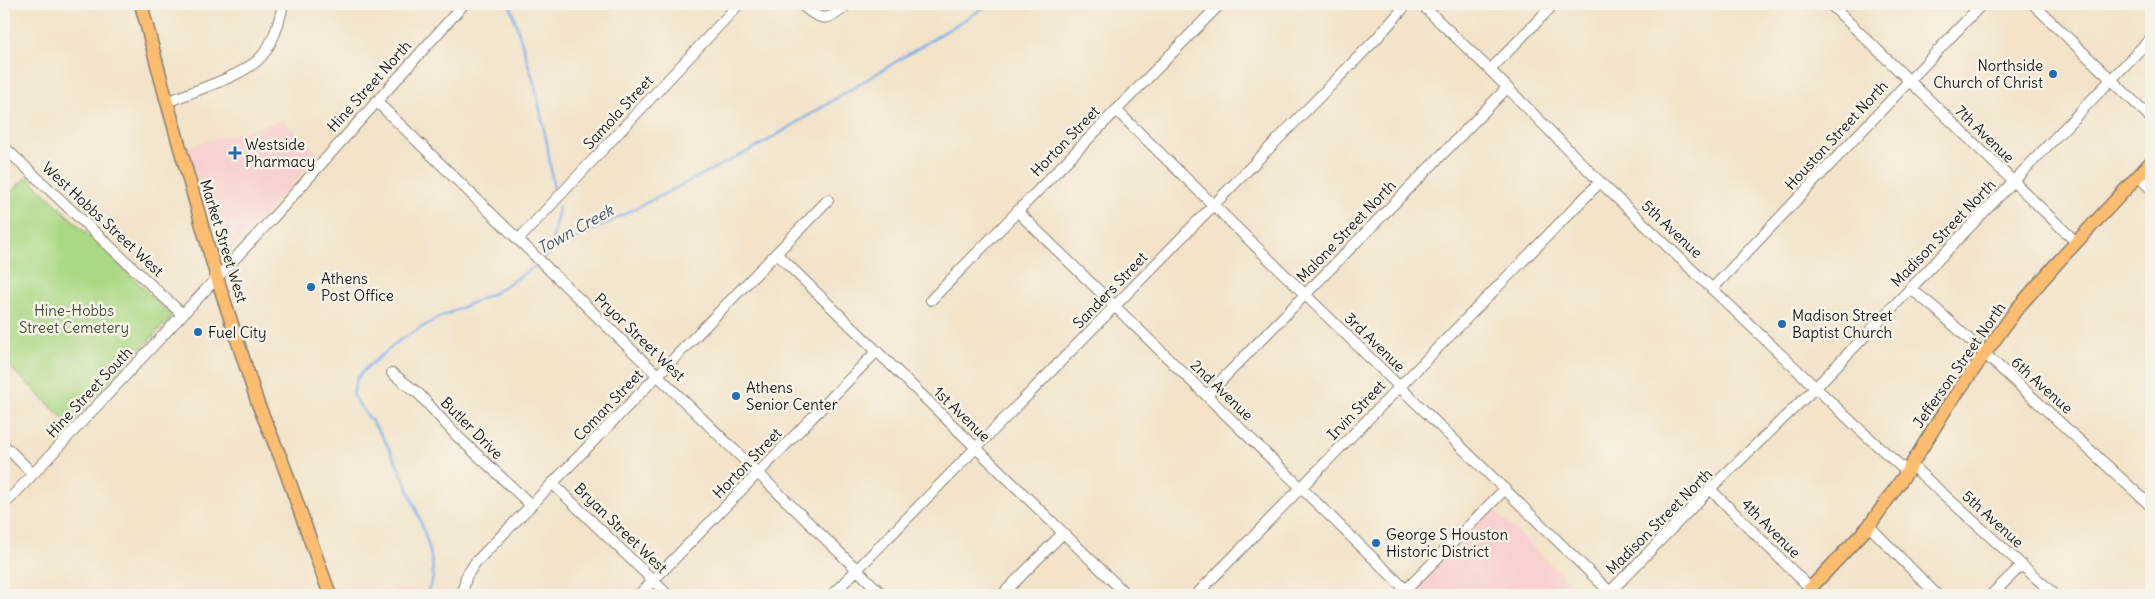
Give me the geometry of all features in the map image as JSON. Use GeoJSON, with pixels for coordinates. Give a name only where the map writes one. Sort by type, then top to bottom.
{"type":"FeatureCollection","features":[{"type":"Feature","properties":{"kind":"main road","name":"Market Street West"},"geometry":{"type":"LineString","coordinates":[[141,4],[217,278],[258,404],[282,461],[330,595]]}},
{"type":"Feature","properties":{"kind":"main road","name":"Jefferson Street North"},"geometry":{"type":"LineString","coordinates":[[1808,592],[1870,526],[1947,407],[2016,310],[2151,162]]}},
{"type":"Feature","properties":{"kind":"street"},"geometry":{"type":"LineString","coordinates":[[167,102],[240,72],[259,60],[272,42],[283,4]]}},
{"type":"Feature","properties":{"kind":"street","name":"Hine Street North"},"geometry":{"type":"LineString","coordinates":[[217,278],[464,4]]}},
{"type":"Feature","properties":{"kind":"street","name":"Samola Street"},"geometry":{"type":"LineString","coordinates":[[518,240],[739,4]]}},
{"type":"Feature","properties":{"kind":"street"},"geometry":{"type":"LineString","coordinates":[[801,4],[822,18],[834,17],[847,5]]}},
{"type":"Feature","properties":{"kind":"street","name":"Horton Street"},"geometry":{"type":"LineString","coordinates":[[931,300],[1220,4]]}},
{"type":"Feature","properties":{"kind":"street","name":"Sanders Street"},"geometry":{"type":"LineString","coordinates":[[832,595],[1407,4]]}},
{"type":"Feature","properties":{"kind":"street","name":"5th Avenue"},"geometry":{"type":"LineString","coordinates":[[1421,4],[1490,70],[1600,182],[1815,388],[2055,595]]}},
{"type":"Feature","properties":{"kind":"street"},"geometry":{"type":"LineString","coordinates":[[1490,70],[1554,4]]}},
{"type":"Feature","properties":{"kind":"street","name":"7th Avenue"},"geometry":{"type":"LineString","coordinates":[[1830,4],[2076,242]]}},
{"type":"Feature","properties":{"kind":"street","name":"Houston Street North"},"geometry":{"type":"LineString","coordinates":[[1712,288],[1982,4]]}},
{"type":"Feature","properties":{"kind":"street"},"geometry":{"type":"LineString","coordinates":[[2032,4],[2151,118]]}},
{"type":"Feature","properties":{"kind":"street","name":"Madison Street North"},"geometry":{"type":"LineString","coordinates":[[1610,594],[1710,489],[1815,388],[2151,38]]}},
{"type":"Feature","properties":{"kind":"street","name":"Malone Street North"},"geometry":{"type":"LineString","coordinates":[[1207,395],[1507,88]]}},
{"type":"Feature","properties":{"kind":"street","name":"Pryor Street West"},"geometry":{"type":"LineString","coordinates":[[376,101],[883,595]]}},
{"type":"Feature","properties":{"kind":"street","name":"3rd Avenue"},"geometry":{"type":"LineString","coordinates":[[1116,110],[1505,489],[1610,594]]}},
{"type":"Feature","properties":{"kind":"street","name":"West Hobbs Street West"},"geometry":{"type":"LineString","coordinates":[[4,147],[182,314]]}},
{"type":"Feature","properties":{"kind":"street"},"geometry":{"type":"LineString","coordinates":[[2138,176],[2151,189]]}},
{"type":"Feature","properties":{"kind":"street","name":"Irvin Street"},"geometry":{"type":"LineString","coordinates":[[1196,595],[1600,182]]}},
{"type":"Feature","properties":{"kind":"street","name":"Coman Street"},"geometry":{"type":"LineString","coordinates":[[462,595],[466,577],[474,562],[828,200]]}},
{"type":"Feature","properties":{"kind":"street","name":"2nd Avenue"},"geometry":{"type":"LineString","coordinates":[[1018,211],[1301,488],[1404,593]]}},
{"type":"Feature","properties":{"kind":"street","name":"1st Avenue"},"geometry":{"type":"LineString","coordinates":[[776,253],[1127,595]]}},
{"type":"Feature","properties":{"kind":"street","name":"Hine Street South"},"geometry":{"type":"LineString","coordinates":[[4,506],[217,278]]}},
{"type":"Feature","properties":{"kind":"street","name":"6th Avenue"},"geometry":{"type":"LineString","coordinates":[[1910,288],[2151,506]]}},
{"type":"Feature","properties":{"kind":"street","name":"Horton Street"},"geometry":{"type":"LineString","coordinates":[[639,595],[877,351]]}},
{"type":"Feature","properties":{"kind":"street","name":"Butler Drive"},"geometry":{"type":"LineString","coordinates":[[392,373],[419,394],[454,434],[531,505]]}},
{"type":"Feature","properties":{"kind":"street"},"geometry":{"type":"LineString","coordinates":[[4,445],[33,474]]}},
{"type":"Feature","properties":{"kind":"street","name":"Bryan Street West"},"geometry":{"type":"LineString","coordinates":[[552,483],[668,595]]}},
{"type":"Feature","properties":{"kind":"street"},"geometry":{"type":"LineString","coordinates":[[1404,593],[1505,489]]}},
{"type":"Feature","properties":{"kind":"street","name":"4th Avenue"},"geometry":{"type":"LineString","coordinates":[[1710,489],[1808,592]]}},
{"type":"Feature","properties":{"kind":"street"},"geometry":{"type":"LineString","coordinates":[[1870,526],[1937,595]]}},
{"type":"Feature","properties":{"kind":"street"},"geometry":{"type":"LineString","coordinates":[[1002,595],[1063,533]]}},
{"type":"Feature","properties":{"kind":"street"},"geometry":{"type":"LineString","coordinates":[[1991,595],[2022,565]]}},
{"type":"Feature","properties":{"kind":"shaded area"},"geometry":{"type":"Polygon","coordinates":[[[283,120],[319,155],[222,259],[187,147],[283,120]]]}},
{"type":"Feature","properties":{"kind":"shaded area"},"geometry":{"type":"Polygon","coordinates":[[[1492,508],[1582,595],[1409,595],[1492,508]]]}},
{"type":"Feature","properties":{"kind":"shaded area"},"geometry":{"type":"Polygon","coordinates":[[[394,588],[442,591],[447,595],[385,595],[394,588]]]}},
{"type":"Feature","properties":{"kind":"green space","name":"Hine-Hobbs Street Cemetery"},"geometry":{"type":"Polygon","coordinates":[[[27,176],[172,316],[69,424],[4,361],[4,200],[27,176]]]}},
{"type":"Feature","properties":{"kind":"waterway"},"geometry":{"type":"LineString","coordinates":[[510,4],[535,86],[547,143],[554,191]]}},
{"type":"Feature","properties":{"kind":"waterway","name":"Town Creek"},"geometry":{"type":"LineString","coordinates":[[543,260],[550,252],[762,144],[990,4]]}},
{"type":"Feature","properties":{"kind":"waterway"},"geometry":{"type":"LineString","coordinates":[[550,252],[559,207]]}},
{"type":"Feature","properties":{"kind":"waterway","name":"Town Creek"},"geometry":{"type":"LineString","coordinates":[[426,595],[432,582],[433,574],[432,560],[422,524],[390,450],[353,394],[357,379],[365,369],[400,340],[436,319],[494,293],[539,264]]}},
{"type":"Feature","properties":{"kind":"place","name":"Northside Church of Christ"},"geometry":{"type":"Point","coordinates":[2053,74]}},
{"type":"Feature","properties":{"kind":"place","name":"Westside Pharmacy"},"geometry":{"type":"Point","coordinates":[235,153]}},
{"type":"Feature","properties":{"kind":"place","name":"Athens Post Office"},"geometry":{"type":"Point","coordinates":[311,287]}},
{"type":"Feature","properties":{"kind":"place","name":"Madison Street Baptist Church"},"geometry":{"type":"Point","coordinates":[1782,324]}},
{"type":"Feature","properties":{"kind":"place","name":"Fuel City"},"geometry":{"type":"Point","coordinates":[198,332]}},
{"type":"Feature","properties":{"kind":"place","name":"Athens Senior Center"},"geometry":{"type":"Point","coordinates":[736,396]}},
{"type":"Feature","properties":{"kind":"place","name":"George S Houston Historic District"},"geometry":{"type":"Point","coordinates":[1376,543]}}]}
